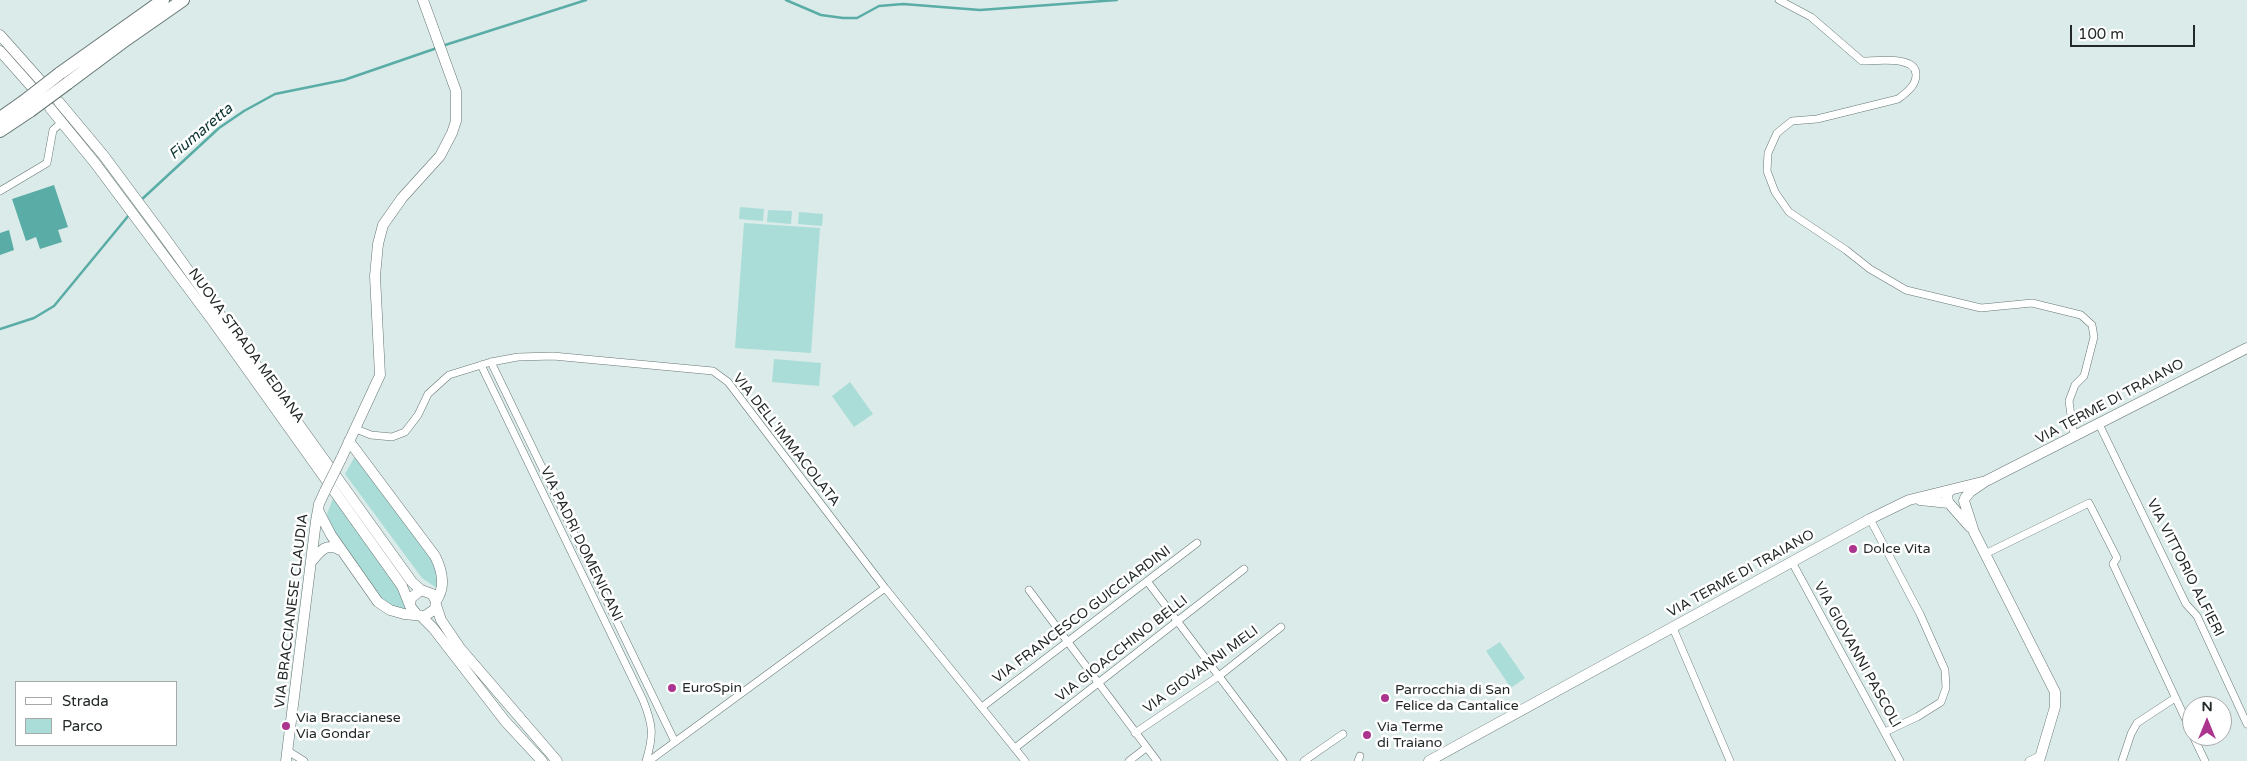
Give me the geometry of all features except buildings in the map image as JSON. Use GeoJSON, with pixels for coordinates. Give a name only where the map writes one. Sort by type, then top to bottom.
{"type":"FeatureCollection","features":[{"type":"Feature","properties":{"kind":"highway"},"geometry":{"type":"LineString","coordinates":[[0,132],[26,106],[163,0]]}},
{"type":"Feature","properties":{"kind":"highway"},"geometry":{"type":"LineString","coordinates":[[63,79],[127,39],[183,0]]}},
{"type":"Feature","properties":{"kind":"highway"},"geometry":{"type":"LineString","coordinates":[[0,118],[26,106]]}},
{"type":"Feature","properties":{"kind":"street","name":"VIA BRACCIANESE CLAUDIA"},"geometry":{"type":"LineString","coordinates":[[287,756],[318,510],[325,491],[380,376],[375,276],[378,244],[383,225],[402,198],[440,156],[456,121],[456,91],[423,0]]}},
{"type":"Feature","properties":{"kind":"street"},"geometry":{"type":"LineString","coordinates":[[1778,0],[1811,17],[1862,61],[1903,61],[1912,64],[1917,71],[1916,81],[1898,99],[1817,119],[1792,121],[1777,132],[1768,152],[1767,171],[1774,192],[1789,212],[1846,250],[1870,269],[1906,290],[1981,308],[2032,303],[2081,315],[2092,325],[2094,337],[2084,376],[2075,385],[2069,401],[2074,437]]}},
{"type":"Feature","properties":{"kind":"street"},"geometry":{"type":"LineString","coordinates":[[0,34],[40,80]]}},
{"type":"Feature","properties":{"kind":"street"},"geometry":{"type":"LineString","coordinates":[[0,51],[31,86]]}},
{"type":"Feature","properties":{"kind":"street","name":"NUOVA STRADA MEDIANA"},"geometry":{"type":"LineString","coordinates":[[410,606],[402,586],[212,320],[62,122],[55,105],[129,190],[155,224],[412,582],[421,590]]}},
{"type":"Feature","properties":{"kind":"street"},"geometry":{"type":"LineString","coordinates":[[0,191],[47,164],[53,130],[62,122]]}},
{"type":"Feature","properties":{"kind":"street","name":"VIA TERME DI TRAIANO"},"geometry":{"type":"LineString","coordinates":[[1965,500],[1970,492],[1986,481],[2247,348]]}},
{"type":"Feature","properties":{"kind":"street","name":"VIA DELL'IMMACOLATA"},"geometry":{"type":"LineString","coordinates":[[356,429],[372,435],[392,436],[405,432],[418,415],[428,394],[449,375],[491,362],[518,357],[552,356],[713,371],[728,382],[885,588],[1025,761]]}},
{"type":"Feature","properties":{"kind":"street","name":"VIA PADRI DOMENICANI"},"geometry":{"type":"LineString","coordinates":[[491,362],[658,733],[648,761]]}},
{"type":"Feature","properties":{"kind":"street","name":"VIA PADRI DOMENICANI"},"geometry":{"type":"LineString","coordinates":[[481,365],[658,733],[675,742]]}},
{"type":"Feature","properties":{"kind":"street","name":"VIA VITTORIO ALFIERI"},"geometry":{"type":"LineString","coordinates":[[2100,424],[2186,604],[2197,616],[2247,724]]}},
{"type":"Feature","properties":{"kind":"street"},"geometry":{"type":"LineString","coordinates":[[318,510],[340,550],[378,602],[390,610],[404,614],[429,615],[442,589],[442,569],[435,556],[349,441]]}},
{"type":"Feature","properties":{"kind":"street","name":"VIA TERME DI TRAIANO"},"geometry":{"type":"LineString","coordinates":[[1430,761],[1870,519],[1909,500],[1986,481]]}},
{"type":"Feature","properties":{"kind":"street"},"geometry":{"type":"LineString","coordinates":[[1974,532],[1950,504],[1946,496],[1953,489],[1963,491],[1974,532],[2055,692],[2055,707],[2040,758],[2029,761]]}},
{"type":"Feature","properties":{"kind":"street"},"geometry":{"type":"LineString","coordinates":[[1909,500],[1959,506],[1965,500]]}},
{"type":"Feature","properties":{"kind":"street"},"geometry":{"type":"LineString","coordinates":[[1985,554],[2089,503],[2117,558],[2113,564],[2182,712]]}},
{"type":"Feature","properties":{"kind":"street"},"geometry":{"type":"LineString","coordinates":[[1870,519],[1920,614],[1945,670],[1946,688],[1941,702],[1917,718],[1885,732]]}},
{"type":"Feature","properties":{"kind":"street","name":"VIA FRANCESCO GUICCIARDINI"},"geometry":{"type":"LineString","coordinates":[[982,707],[1197,543]]}},
{"type":"Feature","properties":{"kind":"street"},"geometry":{"type":"LineString","coordinates":[[312,561],[324,548],[334,546],[340,550]]}},
{"type":"Feature","properties":{"kind":"street","name":"VIA GIOVANNI PASCOLI"},"geometry":{"type":"LineString","coordinates":[[1792,562],[1900,761]]}},
{"type":"Feature","properties":{"kind":"street","name":"VIA GIOACCHINO BELLI"},"geometry":{"type":"LineString","coordinates":[[1015,748],[1244,569]]}},
{"type":"Feature","properties":{"kind":"street"},"geometry":{"type":"LineString","coordinates":[[1147,581],[1283,761]]}},
{"type":"Feature","properties":{"kind":"street"},"geometry":{"type":"LineString","coordinates":[[648,761],[885,588]]}},
{"type":"Feature","properties":{"kind":"street"},"geometry":{"type":"LineString","coordinates":[[542,761],[505,721],[433,628],[410,606],[411,598],[421,590],[429,591],[436,603],[441,620],[460,648],[557,761]]}},
{"type":"Feature","properties":{"kind":"street"},"geometry":{"type":"LineString","coordinates":[[1029,590],[1156,761]]}},
{"type":"Feature","properties":{"kind":"street","name":"VIA GIOVANNI MELI"},"geometry":{"type":"LineString","coordinates":[[1135,732],[1219,676],[1281,627]]}},
{"type":"Feature","properties":{"kind":"street"},"geometry":{"type":"LineString","coordinates":[[1673,628],[1730,761]]}},
{"type":"Feature","properties":{"kind":"street"},"geometry":{"type":"LineString","coordinates":[[2122,761],[2130,734],[2137,723],[2175,698]]}},
{"type":"Feature","properties":{"kind":"street"},"geometry":{"type":"LineString","coordinates":[[658,733],[667,748]]}},
{"type":"Feature","properties":{"kind":"street"},"geometry":{"type":"LineString","coordinates":[[1304,761],[1343,734]]}},
{"type":"Feature","properties":{"kind":"street"},"geometry":{"type":"LineString","coordinates":[[2198,746],[2205,761]]}},
{"type":"Feature","properties":{"kind":"street"},"geometry":{"type":"LineString","coordinates":[[1128,761],[1146,748]]}},
{"type":"Feature","properties":{"kind":"street"},"geometry":{"type":"LineString","coordinates":[[287,756],[304,761]]}},
{"type":"Feature","properties":{"kind":"green space"},"geometry":{"type":"Polygon","coordinates":[[[740,207],[764,209],[763,221],[739,219],[740,207]]]}},
{"type":"Feature","properties":{"kind":"green space"},"geometry":{"type":"Polygon","coordinates":[[[768,210],[792,211],[791,224],[767,222],[768,210]]]}},
{"type":"Feature","properties":{"kind":"green space"},"geometry":{"type":"Polygon","coordinates":[[[799,212],[823,214],[822,226],[798,224],[799,212]]]}},
{"type":"Feature","properties":{"kind":"green space"},"geometry":{"type":"Polygon","coordinates":[[[744,223],[820,228],[811,353],[735,348],[744,223]]]}},
{"type":"Feature","properties":{"kind":"green space"},"geometry":{"type":"Polygon","coordinates":[[[774,359],[821,363],[819,386],[772,382],[774,359]]]}},
{"type":"Feature","properties":{"kind":"green space"},"geometry":{"type":"Polygon","coordinates":[[[850,382],[873,414],[854,427],[832,396],[850,382]]]}},
{"type":"Feature","properties":{"kind":"green space"},"geometry":{"type":"Polygon","coordinates":[[[354,458],[357,459],[435,563],[438,589],[422,578],[345,474],[354,458]]]}},
{"type":"Feature","properties":{"kind":"green space"},"geometry":{"type":"Polygon","coordinates":[[[334,496],[400,588],[410,613],[385,602],[376,593],[351,558],[335,532],[327,514],[334,496]]]}},
{"type":"Feature","properties":{"kind":"green space"},"geometry":{"type":"Polygon","coordinates":[[[1500,642],[1525,678],[1511,688],[1486,651],[1500,642]]]}},
{"type":"Feature","properties":{"kind":"shaded area"},"geometry":{"type":"Polygon","coordinates":[[[54,185],[68,227],[58,230],[62,242],[40,249],[36,237],[26,241],[12,199],[54,185]]]}},
{"type":"Feature","properties":{"kind":"shaded area"},"geometry":{"type":"Polygon","coordinates":[[[9,230],[14,250],[0,255],[0,233],[9,230]]]}},
{"type":"Feature","properties":{"kind":"waterway","name":"Fiumaretta"},"geometry":{"type":"LineString","coordinates":[[442,46],[586,0]]}},
{"type":"Feature","properties":{"kind":"waterway","name":"Fiumaretta"},"geometry":{"type":"LineString","coordinates":[[786,0],[821,15],[843,18],[857,18],[879,6],[903,4],[980,10],[1117,0]]}},
{"type":"Feature","properties":{"kind":"waterway","name":"Fiumaretta"},"geometry":{"type":"LineString","coordinates":[[140,201],[219,128],[244,111],[275,94],[344,80],[437,48]]}},
{"type":"Feature","properties":{"kind":"waterway","name":"Fiumaretta"},"geometry":{"type":"LineString","coordinates":[[0,329],[34,318],[54,306],[129,215]]}},
{"type":"Feature","properties":{"kind":"place","name":"Dolce Vita"},"geometry":{"type":"Point","coordinates":[1853,549]}},
{"type":"Feature","properties":{"kind":"place","name":"EuroSpin"},"geometry":{"type":"Point","coordinates":[672,688]}},
{"type":"Feature","properties":{"kind":"place","name":"Parrocchia di San Felice da Cantalice"},"geometry":{"type":"Point","coordinates":[1385,698]}},
{"type":"Feature","properties":{"kind":"place","name":"Via Braccianese Via Gondar"},"geometry":{"type":"Point","coordinates":[286,726]}},
{"type":"Feature","properties":{"kind":"place","name":"Via Terme di Traiano"},"geometry":{"type":"Point","coordinates":[1367,735]}}]}
